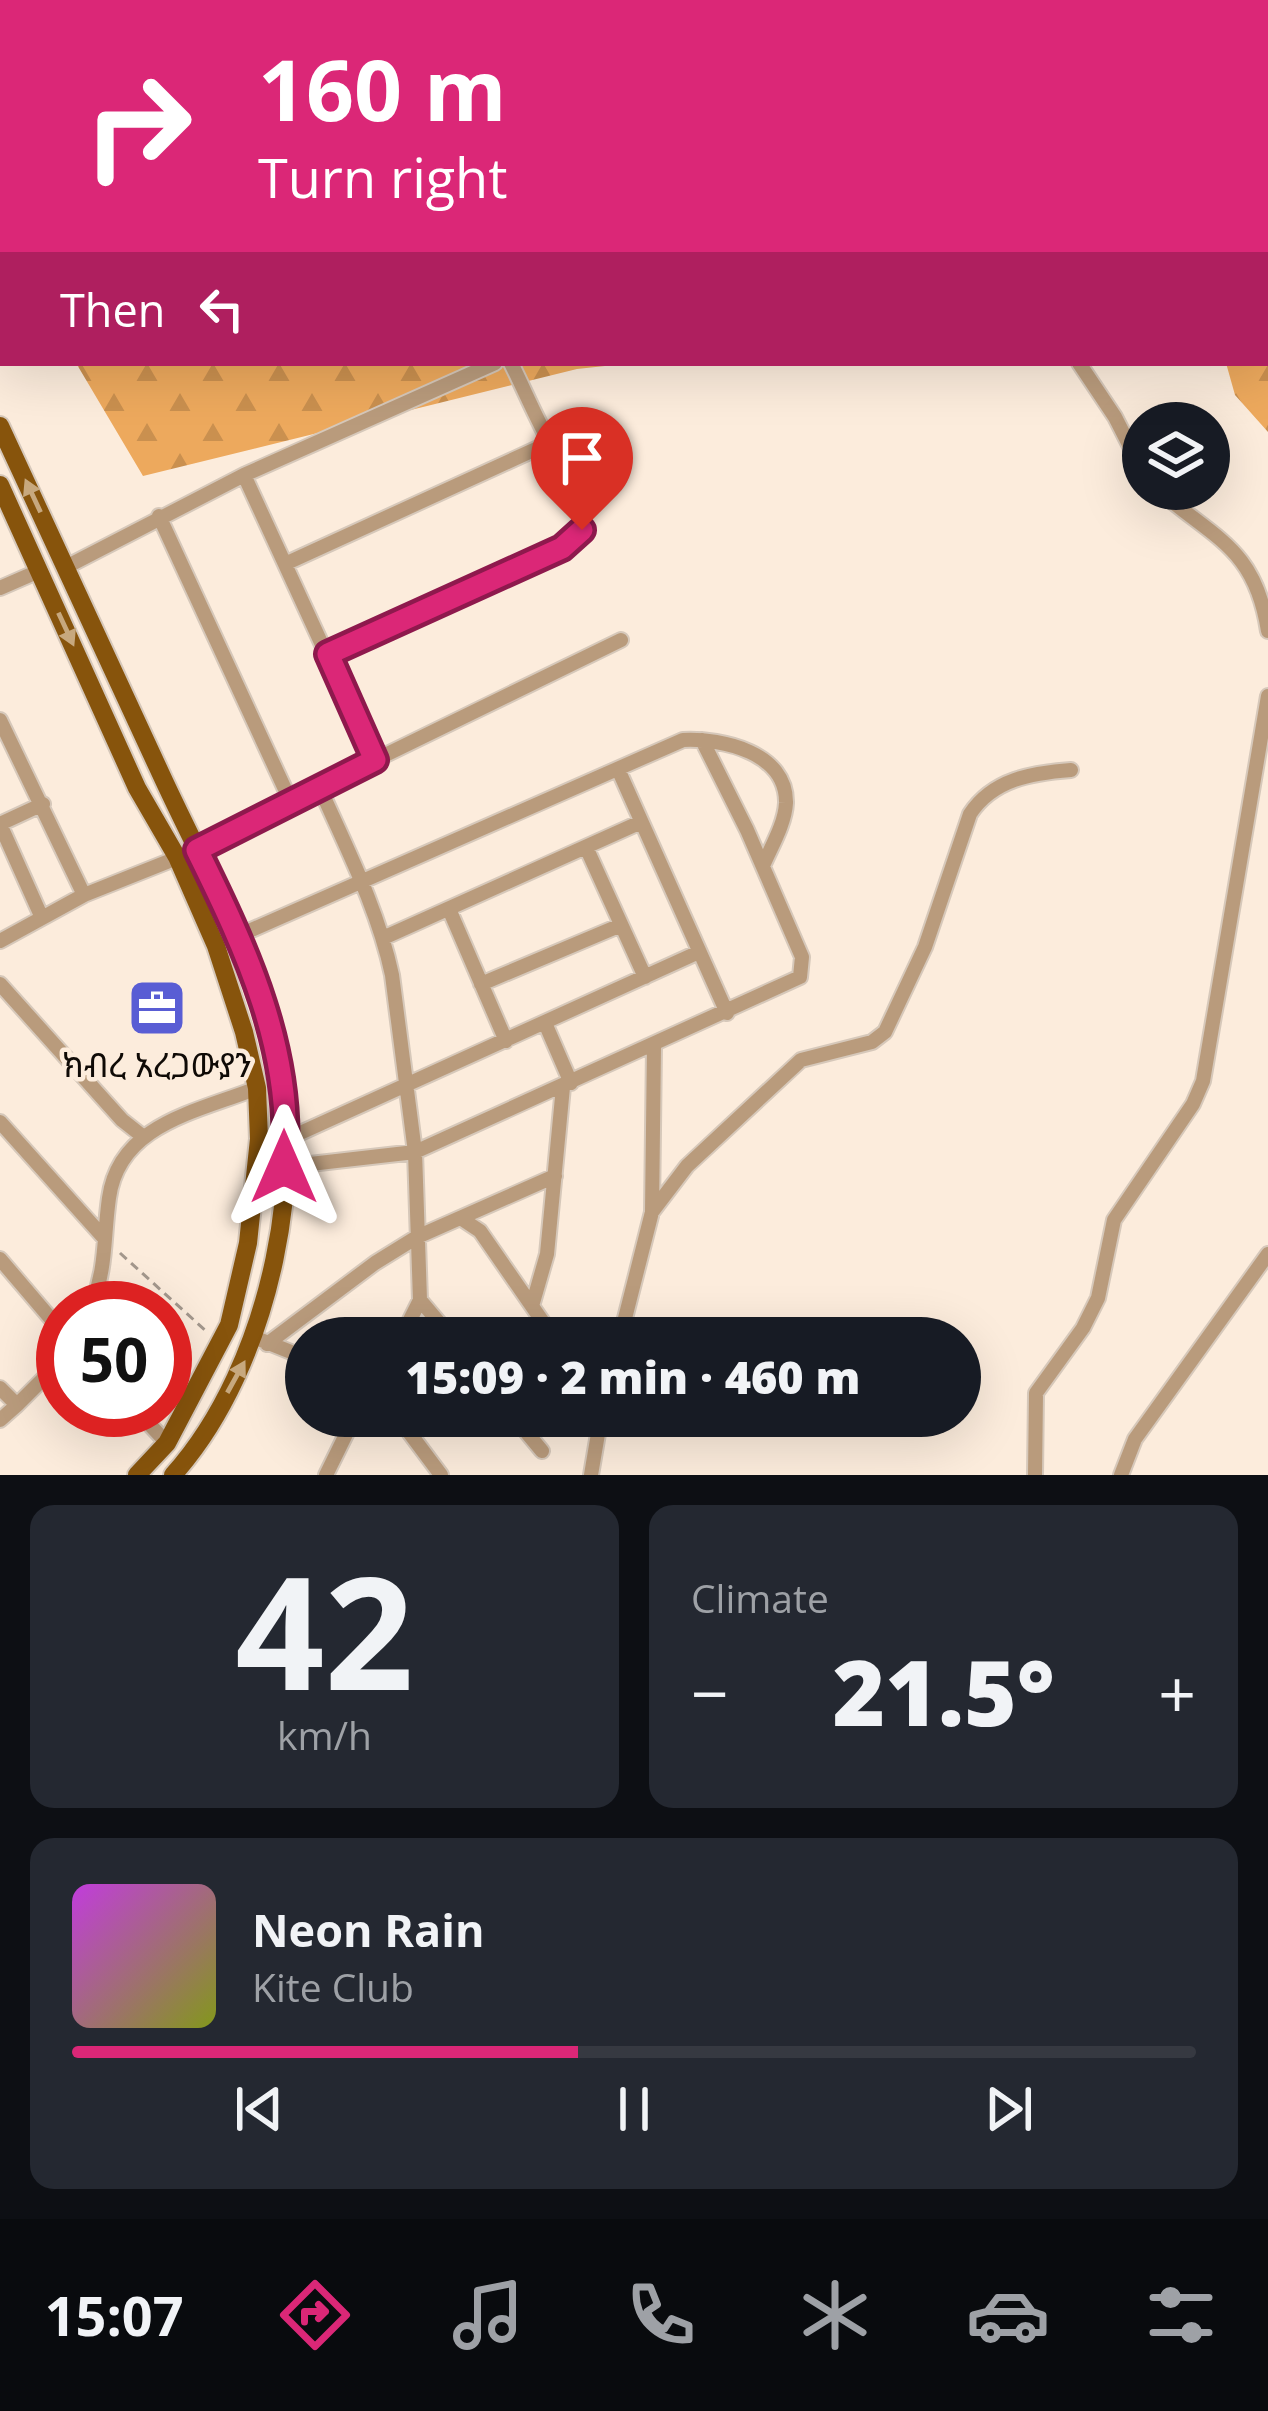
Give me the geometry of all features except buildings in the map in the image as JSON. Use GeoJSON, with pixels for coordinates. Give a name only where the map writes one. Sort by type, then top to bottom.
{"type":"FeatureCollection","features":[{"type":"Feature","properties":{"kind":"main road"},"geometry":{"type":"LineString","coordinates":[[0,426],[240,935],[272,1025],[287,1139],[261,1340],[191,1455],[173,1475]]}},
{"type":"Feature","properties":{"kind":"main road"},"geometry":{"type":"LineString","coordinates":[[0,484],[137,788],[177,857],[216,946],[244,1032],[256,1088],[259,1139],[242,1281],[221,1344],[167,1443],[136,1475]]}},
{"type":"Feature","properties":{"kind":"street"},"geometry":{"type":"LineString","coordinates":[[66,567],[244,475],[488,366]]}},
{"type":"Feature","properties":{"kind":"street"},"geometry":{"type":"LineString","coordinates":[[328,654],[573,541],[582,530],[581,494],[512,366]]}},
{"type":"Feature","properties":{"kind":"street"},"geometry":{"type":"LineString","coordinates":[[1080,366],[1122,431]]}},
{"type":"Feature","properties":{"kind":"street"},"geometry":{"type":"LineString","coordinates":[[286,563],[550,443]]}},
{"type":"Feature","properties":{"kind":"street"},"geometry":{"type":"LineString","coordinates":[[244,475],[375,760]]}},
{"type":"Feature","properties":{"kind":"street"},"geometry":{"type":"LineString","coordinates":[[1183,510],[1237,553],[1254,575],[1268,631]]}},
{"type":"Feature","properties":{"kind":"street"},"geometry":{"type":"LineString","coordinates":[[159,516],[290,800]]}},
{"type":"Feature","properties":{"kind":"street"},"geometry":{"type":"LineString","coordinates":[[0,587],[39,571]]}},
{"type":"Feature","properties":{"kind":"street"},"geometry":{"type":"LineString","coordinates":[[0,941],[84,895],[197,850],[621,640]]}},
{"type":"Feature","properties":{"kind":"street"},"geometry":{"type":"LineString","coordinates":[[1035,1475],[1036,1393],[1083,1328],[1098,1298],[1114,1220],[1203,1082],[1268,696]]}},
{"type":"Feature","properties":{"kind":"street"},"geometry":{"type":"LineString","coordinates":[[0,720],[84,895]]}},
{"type":"Feature","properties":{"kind":"street"},"geometry":{"type":"LineString","coordinates":[[240,935],[683,740],[702,740],[760,756],[776,769],[786,804],[763,866]]}},
{"type":"Feature","properties":{"kind":"street"},"geometry":{"type":"LineString","coordinates":[[284,1167],[415,1152],[787,986],[802,974],[802,956],[702,740]]}},
{"type":"Feature","properties":{"kind":"street"},"geometry":{"type":"LineString","coordinates":[[618,769],[727,1013]]}},
{"type":"Feature","properties":{"kind":"street"},"geometry":{"type":"LineString","coordinates":[[652,1212],[687,1166],[801,1060],[872,1042],[886,1032],[925,947],[978,801],[1016,778],[1071,770]]}},
{"type":"Feature","properties":{"kind":"street"},"geometry":{"type":"LineString","coordinates":[[319,786],[383,938],[409,1085],[420,1300],[412,1317]]}},
{"type":"Feature","properties":{"kind":"street"},"geometry":{"type":"LineString","coordinates":[[42,918],[0,824],[43,804]]}},
{"type":"Feature","properties":{"kind":"street"},"geometry":{"type":"LineString","coordinates":[[383,938],[641,822]]}},
{"type":"Feature","properties":{"kind":"street"},"geometry":{"type":"LineString","coordinates":[[586,847],[645,977]]}},
{"type":"Feature","properties":{"kind":"street"},"geometry":{"type":"LineString","coordinates":[[448,909],[506,1041]]}},
{"type":"Feature","properties":{"kind":"street"},"geometry":{"type":"LineString","coordinates":[[481,984],[621,925]]}},
{"type":"Feature","properties":{"kind":"street"},"geometry":{"type":"LineString","coordinates":[[287,1139],[699,952]]}},
{"type":"Feature","properties":{"kind":"street"},"geometry":{"type":"LineString","coordinates":[[0,984],[122,1120],[141,1135]]}},
{"type":"Feature","properties":{"kind":"street"},"geometry":{"type":"LineString","coordinates":[[532,1306],[547,1254],[567,1085],[545,1023]]}},
{"type":"Feature","properties":{"kind":"street"},"geometry":{"type":"LineString","coordinates":[[625,1317],[652,1212],[654,1046]]}},
{"type":"Feature","properties":{"kind":"street"},"geometry":{"type":"LineString","coordinates":[[101,1281],[115,1168],[141,1135],[256,1088]]}},
{"type":"Feature","properties":{"kind":"street"},"geometry":{"type":"LineString","coordinates":[[0,1123],[105,1239]]}},
{"type":"Feature","properties":{"kind":"street"},"geometry":{"type":"LineString","coordinates":[[261,1340],[417,1237],[556,1176]]}},
{"type":"Feature","properties":{"kind":"street"},"geometry":{"type":"LineString","coordinates":[[462,1219],[480,1231],[540,1317]]}},
{"type":"Feature","properties":{"kind":"street"},"geometry":{"type":"LineString","coordinates":[[1121,1475],[1135,1439],[1268,1254]]}},
{"type":"Feature","properties":{"kind":"street"},"geometry":{"type":"LineString","coordinates":[[0,1259],[36,1301]]}},
{"type":"Feature","properties":{"kind":"street"},"geometry":{"type":"LineString","coordinates":[[420,1300],[434,1317]]}},
{"type":"Feature","properties":{"kind":"street"},"geometry":{"type":"LineString","coordinates":[[261,1340],[285,1350]]}},
{"type":"Feature","properties":{"kind":"street"},"geometry":{"type":"LineString","coordinates":[[0,1420],[36,1385]]}},
{"type":"Feature","properties":{"kind":"street"},"geometry":{"type":"LineString","coordinates":[[0,1388],[16,1405]]}},
{"type":"Feature","properties":{"kind":"street"},"geometry":{"type":"LineString","coordinates":[[161,1437],[167,1443]]}},
{"type":"Feature","properties":{"kind":"street"},"geometry":{"type":"LineString","coordinates":[[326,1475],[345,1437]]}},
{"type":"Feature","properties":{"kind":"street"},"geometry":{"type":"LineString","coordinates":[[413,1437],[441,1475]]}},
{"type":"Feature","properties":{"kind":"street"},"geometry":{"type":"LineString","coordinates":[[530,1437],[542,1451]]}},
{"type":"Feature","properties":{"kind":"street"},"geometry":{"type":"LineString","coordinates":[[591,1475],[597,1437]]}},
{"type":"Feature","properties":{"kind":"path"},"geometry":{"type":"LineString","coordinates":[[105,1239],[221,1344]]}},
{"type":"Feature","properties":{"kind":"green space"},"geometry":{"type":"Polygon","coordinates":[[[78,366],[605,366],[577,369],[143,476],[78,366]]]}},
{"type":"Feature","properties":{"kind":"green space"},"geometry":{"type":"Polygon","coordinates":[[[1227,366],[1268,366],[1268,432],[1235,395],[1227,366]]]}},
{"type":"Feature","properties":{"kind":"place","name":"ክብረ አረጋውያን"},"geometry":{"type":"Point","coordinates":[157,1008]}},
{"type":"Feature","properties":{"kind":"route"},"geometry":{"type":"LineString","coordinates":[[284,1167],[287,1139],[272,1025],[240,935],[197,850],[375,760],[328,654],[562,548],[582,530]]}}]}
